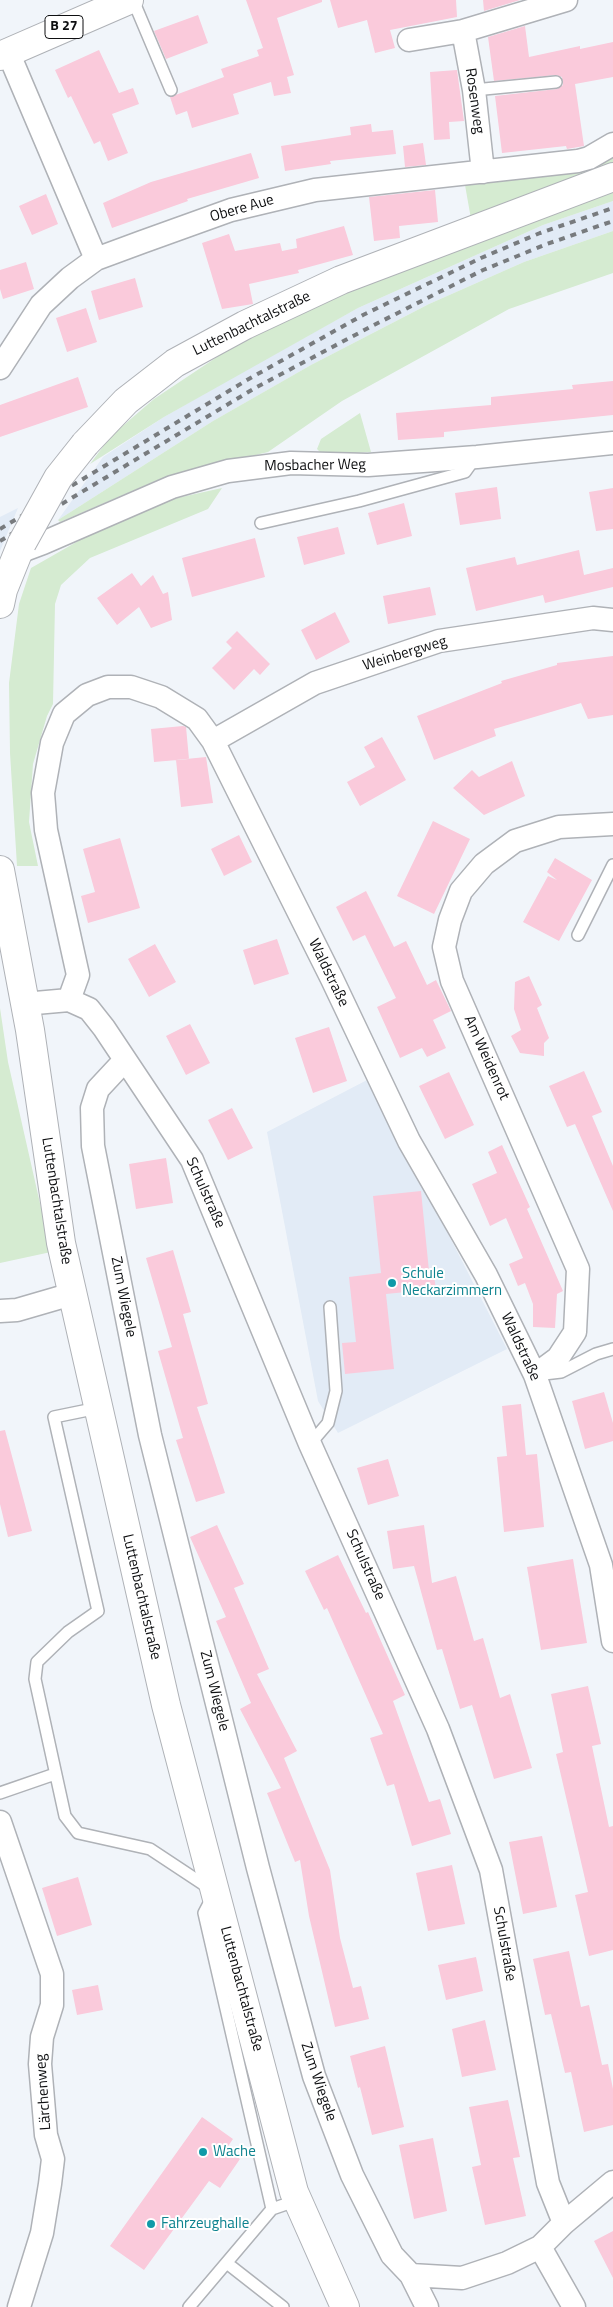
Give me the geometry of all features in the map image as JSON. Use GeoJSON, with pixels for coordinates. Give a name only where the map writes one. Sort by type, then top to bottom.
{"type":"FeatureCollection","features":[{"type":"Feature","properties":{"kind":"street","name":"B 27"},"geometry":{"type":"LineString","coordinates":[[4,54],[129,0]]}},
{"type":"Feature","properties":{"kind":"street"},"geometry":{"type":"LineString","coordinates":[[410,40],[463,31],[566,0]]}},
{"type":"Feature","properties":{"kind":"street","name":"Rosenweg"},"geometry":{"type":"LineString","coordinates":[[463,31],[474,90],[483,172]]}},
{"type":"Feature","properties":{"kind":"street"},"geometry":{"type":"LineString","coordinates":[[4,54],[96,259]]}},
{"type":"Feature","properties":{"kind":"street","name":"Obere Aue"},"geometry":{"type":"LineString","coordinates":[[0,368],[40,305],[70,278],[96,259],[231,210],[315,190],[578,161],[589,158],[613,144]]}},
{"type":"Feature","properties":{"kind":"street","name":"Luttenbachtalstraße"},"geometry":{"type":"LineString","coordinates":[[0,604],[3,590],[21,547],[38,511],[58,478],[86,444],[126,401],[175,363],[245,324],[341,280],[613,177]]}},
{"type":"Feature","properties":{"kind":"street","name":"Mosbacher Weg"},"geometry":{"type":"LineString","coordinates":[[21,547],[44,543],[172,487],[228,470],[291,463],[368,465],[476,457],[613,443]]}},
{"type":"Feature","properties":{"kind":"street","name":"Weinbergweg"},"geometry":{"type":"LineString","coordinates":[[213,741],[315,683],[439,641],[593,618],[613,620]]}},
{"type":"Feature","properties":{"kind":"street","name":"Waldstraße"},"geometry":{"type":"LineString","coordinates":[[68,1000],[78,975],[46,830],[43,793],[52,743],[64,714],[88,695],[108,687],[131,687],[161,697],[197,719],[213,741],[332,979],[409,1141],[486,1275],[535,1375],[601,1565],[613,1641]]}},
{"type":"Feature","properties":{"kind":"street","name":"Am Weidenrot"},"geometry":{"type":"LineString","coordinates":[[535,1375],[558,1358],[575,1332],[578,1269],[452,981],[444,947],[450,920],[461,891],[484,864],[515,841],[559,827],[613,824]]}},
{"type":"Feature","properties":{"kind":"street","name":"Luttenbachtalstraße"},"geometry":{"type":"LineString","coordinates":[[0,870],[32,1040],[61,1243],[166,1705],[298,2200],[345,2307]]}},
{"type":"Feature","properties":{"kind":"street"},"geometry":{"type":"LineString","coordinates":[[24,1004],[68,1000]]}},
{"type":"Feature","properties":{"kind":"street","name":"Schulstraße"},"geometry":{"type":"LineString","coordinates":[[68,1000],[89,1009],[192,1160],[310,1444],[438,1729],[491,1870],[548,2182],[564,2223]]}},
{"type":"Feature","properties":{"kind":"street","name":"Zum Wiegele"},"geometry":{"type":"LineString","coordinates":[[125,1060],[98,1089],[92,1108],[93,1146],[150,1435],[256,1859],[314,2076],[352,2175],[392,2255],[411,2275],[427,2307]]}},
{"type":"Feature","properties":{"kind":"street"},"geometry":{"type":"LineString","coordinates":[[0,1311],[17,1310],[72,1294]]}},
{"type":"Feature","properties":{"kind":"street","name":"Lärchenweg"},"geometry":{"type":"LineString","coordinates":[[0,1822],[52,1974],[52,2005],[42,2037],[40,2064],[46,2135],[53,2160],[42,2233],[19,2307]]}},
{"type":"Feature","properties":{"kind":"street"},"geometry":{"type":"LineString","coordinates":[[411,2275],[462,2278],[507,2264],[540,2246],[613,2182]]}},
{"type":"Feature","properties":{"kind":"street"},"geometry":{"type":"LineString","coordinates":[[540,2246],[574,2307]]}},
{"type":"Feature","properties":{"kind":"lane"},"geometry":{"type":"LineString","coordinates":[[133,0],[171,90]]}},
{"type":"Feature","properties":{"kind":"lane"},"geometry":{"type":"LineString","coordinates":[[474,90],[556,82]]}},
{"type":"Feature","properties":{"kind":"lane"},"geometry":{"type":"LineString","coordinates":[[261,523],[359,501],[465,472],[476,457]]}},
{"type":"Feature","properties":{"kind":"lane"},"geometry":{"type":"LineString","coordinates":[[578,935],[613,865]]}},
{"type":"Feature","properties":{"kind":"lane"},"geometry":{"type":"LineString","coordinates":[[310,1444],[328,1423],[336,1391],[330,1307]]}},
{"type":"Feature","properties":{"kind":"lane"},"geometry":{"type":"LineString","coordinates":[[535,1375],[561,1372],[596,1354],[613,1349]]}},
{"type":"Feature","properties":{"kind":"lane"},"geometry":{"type":"LineString","coordinates":[[98,1408],[54,1417],[98,1611],[68,1632],[37,1662],[35,1679],[55,1774],[65,1816],[78,1832],[150,1849],[215,1892],[204,1913],[272,2209]]}},
{"type":"Feature","properties":{"kind":"lane"},"geometry":{"type":"LineString","coordinates":[[0,1793],[55,1774]]}},
{"type":"Feature","properties":{"kind":"lane"},"geometry":{"type":"LineString","coordinates":[[189,2307],[228,2264],[272,2209],[298,2200]]}},
{"type":"Feature","properties":{"kind":"lane"},"geometry":{"type":"LineString","coordinates":[[228,2264],[283,2307]]}},
{"type":"Feature","properties":{"kind":"shaded area"},"geometry":{"type":"Polygon","coordinates":[[[613,201],[613,231],[524,262],[429,304],[311,365],[213,421],[58,520],[103,457],[164,417],[242,372],[358,308],[543,225],[613,201]]]}},
{"type":"Feature","properties":{"kind":"shaded area"},"geometry":{"type":"Polygon","coordinates":[[[18,508],[0,551],[0,517],[18,508]]]}},
{"type":"Feature","properties":{"kind":"shaded area"},"geometry":{"type":"Polygon","coordinates":[[[369,1079],[507,1349],[338,1433],[318,1401],[267,1132],[369,1079]]]}},
{"type":"Feature","properties":{"kind":"green space"},"geometry":{"type":"Polygon","coordinates":[[[613,155],[613,166],[471,219],[465,185],[595,167],[613,155]]]}},
{"type":"Feature","properties":{"kind":"green space"},"geometry":{"type":"Polygon","coordinates":[[[613,189],[613,201],[543,225],[358,308],[164,417],[90,464],[111,436],[154,399],[229,349],[347,291],[613,189]]]}},
{"type":"Feature","properties":{"kind":"green space"},"geometry":{"type":"Polygon","coordinates":[[[613,231],[613,273],[509,309],[342,401],[268,452],[160,479],[60,522],[58,520],[213,421],[311,365],[429,304],[524,262],[613,231]]]}},
{"type":"Feature","properties":{"kind":"green space"},"geometry":{"type":"Polygon","coordinates":[[[360,413],[371,452],[323,455],[317,449],[321,439],[360,413]]]}},
{"type":"Feature","properties":{"kind":"green space"},"geometry":{"type":"Polygon","coordinates":[[[222,488],[208,509],[90,558],[61,585],[55,604],[53,704],[47,716],[33,764],[29,822],[38,866],[17,866],[10,753],[9,683],[19,604],[31,568],[101,528],[177,498],[222,488]]]}},
{"type":"Feature","properties":{"kind":"green space"},"geometry":{"type":"Polygon","coordinates":[[[0,1008],[8,1062],[51,1252],[0,1263],[0,1008]]]}},
{"type":"Feature","properties":{"kind":"building"},"geometry":{"type":"Polygon","coordinates":[[[246,0],[322,0],[322,2],[277,18],[294,75],[287,77],[291,93],[274,96],[271,82],[233,94],[239,114],[192,128],[187,111],[176,115],[170,97],[224,77],[221,69],[259,56],[257,50],[263,48],[246,0]]]}},
{"type":"Feature","properties":{"kind":"building"},"geometry":{"type":"Polygon","coordinates":[[[330,0],[456,0],[457,17],[390,30],[395,48],[375,53],[367,20],[338,28],[330,0]]]}},
{"type":"Feature","properties":{"kind":"building"},"geometry":{"type":"Polygon","coordinates":[[[483,0],[520,0],[484,11],[483,0]]]}},
{"type":"Feature","properties":{"kind":"building"},"geometry":{"type":"Polygon","coordinates":[[[198,15],[208,43],[166,59],[154,31],[198,15]]]}},
{"type":"Feature","properties":{"kind":"building"},"geometry":{"type":"Polygon","coordinates":[[[525,26],[529,57],[580,46],[580,49],[613,42],[613,77],[575,84],[584,146],[567,149],[566,146],[502,153],[495,96],[557,89],[563,85],[562,77],[556,75],[494,81],[488,37],[525,26]]]}},
{"type":"Feature","properties":{"kind":"building"},"geometry":{"type":"Polygon","coordinates":[[[99,50],[119,93],[133,88],[139,104],[112,114],[128,153],[108,161],[100,141],[94,144],[71,96],[68,98],[55,70],[99,50]]]}},
{"type":"Feature","properties":{"kind":"building"},"geometry":{"type":"Polygon","coordinates":[[[457,70],[464,121],[449,122],[450,139],[434,140],[430,72],[457,70]]]}},
{"type":"Feature","properties":{"kind":"building"},"geometry":{"type":"Polygon","coordinates":[[[371,124],[372,132],[393,130],[396,154],[330,161],[331,164],[285,171],[281,146],[351,135],[350,127],[371,124]]]}},
{"type":"Feature","properties":{"kind":"building"},"geometry":{"type":"Polygon","coordinates":[[[423,143],[426,165],[405,167],[403,146],[423,143]]]}},
{"type":"Feature","properties":{"kind":"building"},"geometry":{"type":"Polygon","coordinates":[[[251,153],[259,178],[187,199],[188,201],[112,228],[103,203],[151,182],[251,153]]]}},
{"type":"Feature","properties":{"kind":"building"},"geometry":{"type":"Polygon","coordinates":[[[435,190],[438,222],[399,226],[400,238],[374,241],[369,197],[435,190]]]}},
{"type":"Feature","properties":{"kind":"building"},"geometry":{"type":"Polygon","coordinates":[[[46,194],[58,224],[32,235],[19,206],[46,194]]]}},
{"type":"Feature","properties":{"kind":"building"},"geometry":{"type":"Polygon","coordinates":[[[344,226],[353,255],[298,270],[299,273],[249,284],[253,304],[222,309],[202,243],[229,234],[235,251],[280,243],[282,251],[297,248],[296,239],[344,226]]]}},
{"type":"Feature","properties":{"kind":"building"},"geometry":{"type":"Polygon","coordinates":[[[26,262],[34,289],[3,299],[0,289],[0,270],[26,262]]]}},
{"type":"Feature","properties":{"kind":"building"},"geometry":{"type":"Polygon","coordinates":[[[135,278],[143,307],[99,320],[91,291],[135,278]]]}},
{"type":"Feature","properties":{"kind":"building"},"geometry":{"type":"Polygon","coordinates":[[[86,308],[97,342],[67,352],[56,318],[86,308]]]}},
{"type":"Feature","properties":{"kind":"building"},"geometry":{"type":"Polygon","coordinates":[[[78,377],[88,407],[0,437],[0,405],[78,377]]]}},
{"type":"Feature","properties":{"kind":"building"},"geometry":{"type":"Polygon","coordinates":[[[613,381],[613,415],[444,432],[444,437],[398,440],[396,413],[491,405],[491,397],[573,389],[572,385],[613,381]]]}},
{"type":"Feature","properties":{"kind":"building"},"geometry":{"type":"Polygon","coordinates":[[[497,487],[501,519],[460,525],[455,493],[497,487]]]}},
{"type":"Feature","properties":{"kind":"building"},"geometry":{"type":"Polygon","coordinates":[[[613,488],[613,529],[596,531],[589,492],[613,488]]]}},
{"type":"Feature","properties":{"kind":"building"},"geometry":{"type":"Polygon","coordinates":[[[404,503],[412,536],[377,545],[368,513],[404,503]]]}},
{"type":"Feature","properties":{"kind":"building"},"geometry":{"type":"Polygon","coordinates":[[[338,527],[345,554],[304,565],[297,537],[338,527]]]}},
{"type":"Feature","properties":{"kind":"building"},"geometry":{"type":"Polygon","coordinates":[[[255,538],[265,577],[192,597],[182,558],[255,538]]]}},
{"type":"Feature","properties":{"kind":"building"},"geometry":{"type":"Polygon","coordinates":[[[579,550],[584,575],[613,568],[613,587],[545,603],[543,595],[476,611],[466,568],[515,557],[517,565],[579,550]]]}},
{"type":"Feature","properties":{"kind":"building"},"geometry":{"type":"Polygon","coordinates":[[[132,573],[141,586],[153,575],[163,594],[168,592],[172,620],[151,628],[139,607],[117,625],[97,598],[132,573]]]}},
{"type":"Feature","properties":{"kind":"building"},"geometry":{"type":"Polygon","coordinates":[[[430,587],[436,615],[388,624],[383,596],[430,587]]]}},
{"type":"Feature","properties":{"kind":"building"},"geometry":{"type":"Polygon","coordinates":[[[335,612],[350,642],[316,660],[301,630],[335,612]]]}},
{"type":"Feature","properties":{"kind":"building"},"geometry":{"type":"Polygon","coordinates":[[[237,631],[270,664],[260,675],[254,669],[234,690],[212,668],[232,648],[226,642],[237,631]]]}},
{"type":"Feature","properties":{"kind":"building"},"geometry":{"type":"Polygon","coordinates":[[[613,656],[613,715],[588,719],[581,703],[494,729],[496,736],[434,760],[417,716],[502,683],[501,681],[557,665],[557,663],[613,656]]]}},
{"type":"Feature","properties":{"kind":"building"},"geometry":{"type":"Polygon","coordinates":[[[186,727],[189,759],[154,762],[151,729],[186,727]]]}},
{"type":"Feature","properties":{"kind":"building"},"geometry":{"type":"Polygon","coordinates":[[[382,737],[406,780],[360,806],[347,782],[375,767],[364,747],[382,737]]]}},
{"type":"Feature","properties":{"kind":"building"},"geometry":{"type":"Polygon","coordinates":[[[206,757],[213,803],[181,807],[176,760],[206,757]]]}},
{"type":"Feature","properties":{"kind":"building"},"geometry":{"type":"Polygon","coordinates":[[[512,761],[525,796],[484,815],[453,788],[472,770],[479,777],[512,761]]]}},
{"type":"Feature","properties":{"kind":"building"},"geometry":{"type":"Polygon","coordinates":[[[433,821],[470,839],[434,914],[397,896],[433,821]]]}},
{"type":"Feature","properties":{"kind":"building"},"geometry":{"type":"Polygon","coordinates":[[[239,835],[252,862],[224,876],[211,849],[239,835]]]}},
{"type":"Feature","properties":{"kind":"building"},"geometry":{"type":"Polygon","coordinates":[[[120,838],[140,908],[88,923],[81,896],[95,892],[83,849],[120,838]]]}},
{"type":"Feature","properties":{"kind":"building"},"geometry":{"type":"Polygon","coordinates":[[[555,858],[592,880],[559,941],[523,922],[548,876],[557,880],[547,872],[555,858]]]}},
{"type":"Feature","properties":{"kind":"building"},"geometry":{"type":"Polygon","coordinates":[[[366,891],[394,947],[406,941],[427,985],[436,980],[451,1011],[433,1020],[446,1048],[427,1057],[422,1048],[400,1058],[377,1007],[396,998],[365,935],[353,941],[336,907],[366,891]]]}},
{"type":"Feature","properties":{"kind":"building"},"geometry":{"type":"Polygon","coordinates":[[[277,939],[289,974],[254,985],[243,950],[277,939]]]}},
{"type":"Feature","properties":{"kind":"building"},"geometry":{"type":"Polygon","coordinates":[[[155,944],[176,982],[149,997],[128,959],[155,944]]]}},
{"type":"Feature","properties":{"kind":"building"},"geometry":{"type":"Polygon","coordinates":[[[529,976],[542,1005],[537,1008],[549,1038],[544,1043],[544,1056],[520,1053],[511,1036],[521,1030],[514,1009],[515,982],[529,976]]]}},
{"type":"Feature","properties":{"kind":"building"},"geometry":{"type":"Polygon","coordinates":[[[190,1024],[210,1063],[186,1075],[166,1036],[190,1024]]]}},
{"type":"Feature","properties":{"kind":"building"},"geometry":{"type":"Polygon","coordinates":[[[329,1027],[347,1081],[313,1093],[295,1038],[329,1027]]]}},
{"type":"Feature","properties":{"kind":"building"},"geometry":{"type":"Polygon","coordinates":[[[584,1071],[602,1112],[592,1116],[613,1166],[613,1211],[575,1124],[567,1127],[549,1086],[584,1071]]]}},
{"type":"Feature","properties":{"kind":"building"},"geometry":{"type":"Polygon","coordinates":[[[449,1072],[474,1125],[445,1139],[419,1086],[449,1072]]]}},
{"type":"Feature","properties":{"kind":"building"},"geometry":{"type":"Polygon","coordinates":[[[232,1108],[253,1148],[228,1160],[208,1120],[232,1108]]]}},
{"type":"Feature","properties":{"kind":"building"},"geometry":{"type":"Polygon","coordinates":[[[502,1145],[530,1207],[527,1209],[563,1291],[557,1294],[555,1328],[533,1327],[533,1304],[525,1283],[518,1286],[509,1264],[523,1258],[506,1218],[490,1226],[472,1184],[497,1173],[488,1152],[502,1145]]]}},
{"type":"Feature","properties":{"kind":"building"},"geometry":{"type":"Polygon","coordinates":[[[166,1158],[173,1203],[136,1209],[129,1164],[166,1158]]]}},
{"type":"Feature","properties":{"kind":"building","name":"Schule Neckarzimmern"},"geometry":{"type":"Polygon","coordinates":[[[421,1191],[429,1271],[433,1270],[436,1289],[386,1294],[394,1369],[345,1374],[342,1343],[356,1342],[349,1277],[381,1273],[373,1196],[421,1191]]]}},
{"type":"Feature","properties":{"kind":"building"},"geometry":{"type":"Polygon","coordinates":[[[173,1250],[191,1312],[183,1314],[208,1404],[197,1407],[225,1493],[196,1502],[176,1440],[183,1438],[158,1351],[172,1347],[146,1258],[173,1250]]]}},
{"type":"Feature","properties":{"kind":"building"},"geometry":{"type":"Polygon","coordinates":[[[604,1392],[613,1423],[613,1441],[585,1449],[572,1401],[604,1392]]]}},
{"type":"Feature","properties":{"kind":"building"},"geometry":{"type":"Polygon","coordinates":[[[521,1404],[526,1455],[537,1454],[544,1527],[504,1532],[497,1457],[507,1456],[502,1406],[521,1404]]]}},
{"type":"Feature","properties":{"kind":"building"},"geometry":{"type":"Polygon","coordinates":[[[5,1430],[32,1531],[8,1537],[0,1504],[0,1431],[5,1430]]]}},
{"type":"Feature","properties":{"kind":"building"},"geometry":{"type":"Polygon","coordinates":[[[388,1459],[399,1496],[368,1505],[357,1468],[388,1459]]]}},
{"type":"Feature","properties":{"kind":"building"},"geometry":{"type":"Polygon","coordinates":[[[217,1525],[244,1584],[234,1588],[269,1669],[257,1674],[297,1751],[284,1758],[330,1870],[340,1938],[353,1988],[361,1986],[369,2019],[335,2027],[309,1916],[300,1860],[295,1862],[267,1793],[281,1788],[240,1709],[251,1703],[216,1621],[226,1617],[190,1537],[217,1525]]]}},
{"type":"Feature","properties":{"kind":"building"},"geometry":{"type":"Polygon","coordinates":[[[424,1525],[432,1583],[456,1576],[474,1641],[483,1638],[500,1698],[510,1694],[532,1768],[494,1779],[472,1705],[460,1709],[442,1649],[437,1650],[414,1566],[393,1569],[387,1531],[424,1525]]]}},
{"type":"Feature","properties":{"kind":"building"},"geometry":{"type":"Polygon","coordinates":[[[338,1555],[366,1613],[368,1612],[405,1695],[393,1701],[429,1802],[440,1799],[451,1834],[412,1846],[394,1784],[387,1786],[370,1738],[383,1734],[327,1608],[324,1610],[305,1571],[338,1555]]]}},
{"type":"Feature","properties":{"kind":"building"},"geometry":{"type":"Polygon","coordinates":[[[573,1559],[587,1643],[541,1650],[527,1567],[573,1559]]]}},
{"type":"Feature","properties":{"kind":"building"},"geometry":{"type":"Polygon","coordinates":[[[588,1686],[601,1744],[592,1746],[609,1827],[613,1826],[613,1950],[589,1956],[575,1895],[588,1892],[556,1754],[563,1752],[551,1694],[588,1686]]]}},
{"type":"Feature","properties":{"kind":"building"},"geometry":{"type":"Polygon","coordinates":[[[542,1836],[557,1907],[523,1914],[509,1842],[542,1836]]]}},
{"type":"Feature","properties":{"kind":"building"},"geometry":{"type":"Polygon","coordinates":[[[452,1865],[465,1924],[428,1931],[416,1873],[452,1865]]]}},
{"type":"Feature","properties":{"kind":"building"},"geometry":{"type":"Polygon","coordinates":[[[78,1877],[92,1925],[57,1936],[42,1888],[78,1877]]]}},
{"type":"Feature","properties":{"kind":"building"},"geometry":{"type":"Polygon","coordinates":[[[569,1951],[581,2007],[589,2005],[602,2065],[608,2064],[613,2089],[613,2125],[584,2132],[571,2072],[565,2073],[551,2014],[545,2015],[533,1959],[569,1951]]]}},
{"type":"Feature","properties":{"kind":"building"},"geometry":{"type":"Polygon","coordinates":[[[476,1957],[483,1991],[446,2000],[438,1965],[476,1957]]]}},
{"type":"Feature","properties":{"kind":"building"},"geometry":{"type":"Polygon","coordinates":[[[98,1985],[103,2010],[77,2015],[72,1990],[98,1985]]]}},
{"type":"Feature","properties":{"kind":"building"},"geometry":{"type":"Polygon","coordinates":[[[485,2020],[496,2070],[462,2077],[452,2029],[485,2020]]]}},
{"type":"Feature","properties":{"kind":"building"},"geometry":{"type":"Polygon","coordinates":[[[385,2046],[404,2127],[372,2135],[350,2056],[385,2046]]]}},
{"type":"Feature","properties":{"kind":"building"},"geometry":{"type":"Polygon","coordinates":[[[508,2100],[520,2157],[513,2158],[526,2216],[485,2225],[472,2167],[481,2165],[469,2107],[508,2100]]]}},
{"type":"Feature","properties":{"kind":"building"},"geometry":{"type":"Polygon","coordinates":[[[202,2117],[233,2139],[226,2149],[240,2159],[220,2188],[209,2181],[144,2270],[110,2246],[202,2117]]]}},
{"type":"Feature","properties":{"kind":"building"},"geometry":{"type":"Polygon","coordinates":[[[433,2138],[447,2211],[414,2219],[399,2145],[433,2138]]]}},
{"type":"Feature","properties":{"kind":"building"},"geometry":{"type":"Polygon","coordinates":[[[613,2231],[613,2278],[594,2241],[613,2231]]]}},
{"type":"Feature","properties":{"kind":"railway"},"geometry":{"type":"LineString","coordinates":[[0,529],[247,380],[363,315],[481,258],[540,233],[613,208]]}},
{"type":"Feature","properties":{"kind":"railway"},"geometry":{"type":"LineString","coordinates":[[0,541],[255,388],[372,326],[483,270],[547,244],[613,221]]}},
{"type":"Feature","properties":{"kind":"place","name":"Schule Neckarzimmern"},"geometry":{"type":"Point","coordinates":[392,1283]}},
{"type":"Feature","properties":{"kind":"place","name":"Wache"},"geometry":{"type":"Point","coordinates":[203,2152]}},
{"type":"Feature","properties":{"kind":"place","name":"Fahrzeughalle"},"geometry":{"type":"Point","coordinates":[151,2224]}}]}
